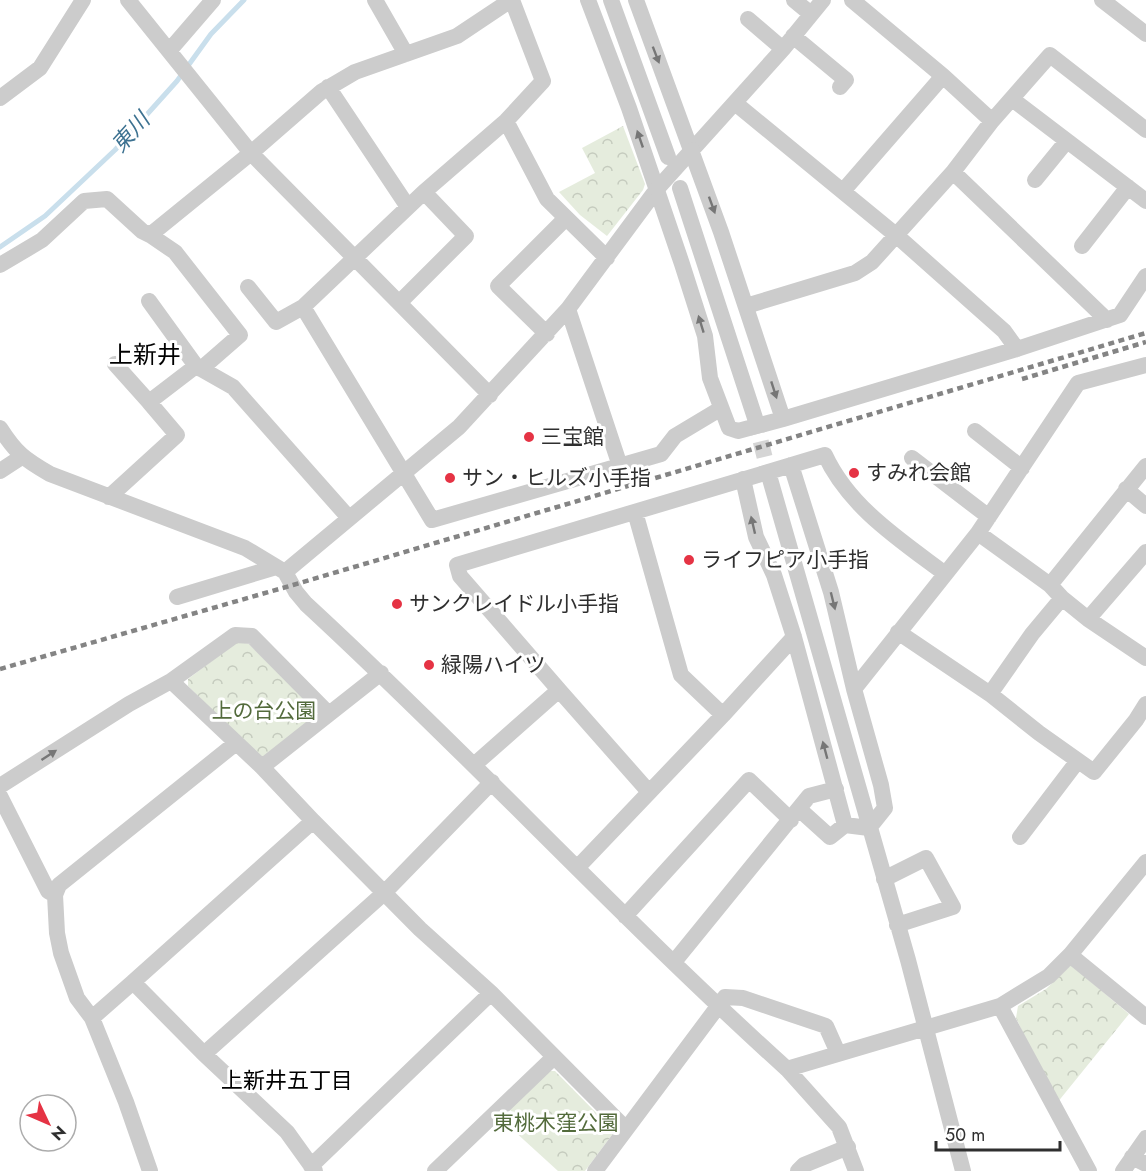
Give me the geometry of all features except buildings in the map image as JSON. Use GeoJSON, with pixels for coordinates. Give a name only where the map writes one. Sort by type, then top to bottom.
{"type":"FeatureCollection","features":[{"type":"Feature","properties":{"kind":"street"},"geometry":{"type":"LineString","coordinates":[[0,98],[40,68],[83,0]]}},
{"type":"Feature","properties":{"kind":"street"},"geometry":{"type":"LineString","coordinates":[[128,0],[251,153],[490,395]]}},
{"type":"Feature","properties":{"kind":"street"},"geometry":{"type":"LineString","coordinates":[[172,55],[213,0]]}},
{"type":"Feature","properties":{"kind":"street"},"geometry":{"type":"LineString","coordinates":[[375,0],[406,54]]}},
{"type":"Feature","properties":{"kind":"street"},"geometry":{"type":"LineString","coordinates":[[150,235],[328,87],[355,72],[457,36],[512,0],[543,81],[506,121],[424,192],[303,307],[276,322],[248,287]]}},
{"type":"Feature","properties":{"kind":"street"},"geometry":{"type":"LineString","coordinates":[[588,0],[657,189],[705,336],[710,378],[729,428],[738,431],[1017,349],[1107,320],[1120,315],[1146,276]]}},
{"type":"Feature","properties":{"kind":"street"},"geometry":{"type":"LineString","coordinates":[[611,0],[668,157]]}},
{"type":"Feature","properties":{"kind":"street"},"geometry":{"type":"LineString","coordinates":[[636,0],[692,150],[783,418]]}},
{"type":"Feature","properties":{"kind":"street"},"geometry":{"type":"LineString","coordinates":[[794,0],[812,14]]}},
{"type":"Feature","properties":{"kind":"street"},"geometry":{"type":"LineString","coordinates":[[177,597],[280,569],[349,518],[459,428],[547,334],[607,258],[657,189],[788,43],[823,0]]}},
{"type":"Feature","properties":{"kind":"street"},"geometry":{"type":"LineString","coordinates":[[852,0],[943,76],[992,121]]}},
{"type":"Feature","properties":{"kind":"street"},"geometry":{"type":"LineString","coordinates":[[1102,0],[1146,34]]}},
{"type":"Feature","properties":{"kind":"street"},"geometry":{"type":"LineString","coordinates":[[748,19],[846,81],[840,87]]}},
{"type":"Feature","properties":{"kind":"street"},"geometry":{"type":"LineString","coordinates":[[746,306],[855,273],[872,262],[953,172],[992,121],[1050,55],[1146,130]]}},
{"type":"Feature","properties":{"kind":"street"},"geometry":{"type":"LineString","coordinates":[[843,191],[943,76]]}},
{"type":"Feature","properties":{"kind":"street"},"geometry":{"type":"LineString","coordinates":[[328,87],[408,207]]}},
{"type":"Feature","properties":{"kind":"street"},"geometry":{"type":"LineString","coordinates":[[1012,99],[1146,201]]}},
{"type":"Feature","properties":{"kind":"street"},"geometry":{"type":"LineString","coordinates":[[735,102],[897,236],[1004,331],[1017,349]]}},
{"type":"Feature","properties":{"kind":"street"},"geometry":{"type":"LineString","coordinates":[[506,121],[547,199],[607,258]]}},
{"type":"Feature","properties":{"kind":"street"},"geometry":{"type":"LineString","coordinates":[[1035,180],[1066,142]]}},
{"type":"Feature","properties":{"kind":"street"},"geometry":{"type":"LineString","coordinates":[[953,172],[1107,320]]}},
{"type":"Feature","properties":{"kind":"street"},"geometry":{"type":"LineString","coordinates":[[1082,246],[1128,187]]}},
{"type":"Feature","properties":{"kind":"street"},"geometry":{"type":"LineString","coordinates":[[680,188],[754,418]]}},
{"type":"Feature","properties":{"kind":"street"},"geometry":{"type":"LineString","coordinates":[[400,302],[466,236],[424,192]]}},
{"type":"Feature","properties":{"kind":"street"},"geometry":{"type":"LineString","coordinates":[[0,265],[42,240],[84,201],[95,199],[107,199],[142,231],[175,252],[240,335],[149,402]]}},
{"type":"Feature","properties":{"kind":"street"},"geometry":{"type":"LineString","coordinates":[[547,334],[498,286],[566,218]]}},
{"type":"Feature","properties":{"kind":"street"},"geometry":{"type":"LineString","coordinates":[[149,301],[198,368],[233,387],[349,518]]}},
{"type":"Feature","properties":{"kind":"street"},"geometry":{"type":"LineString","coordinates":[[303,307],[432,520],[661,454],[675,436],[720,409]]}},
{"type":"Feature","properties":{"kind":"street"},"geometry":{"type":"LineString","coordinates":[[568,309],[620,466]]}},
{"type":"Feature","properties":{"kind":"street"},"geometry":{"type":"LineString","coordinates":[[108,497],[177,435],[115,364]]}},
{"type":"Feature","properties":{"kind":"street"},"geometry":{"type":"LineString","coordinates":[[854,689],[978,533],[1078,383],[1146,365]]}},
{"type":"Feature","properties":{"kind":"street"},"geometry":{"type":"LineString","coordinates":[[0,428],[14,449],[50,474],[245,548],[280,569],[306,604],[381,673],[625,916],[787,1069],[839,1126],[856,1171]]}},
{"type":"Feature","properties":{"kind":"street"},"geometry":{"type":"LineString","coordinates":[[975,431],[1022,468]]}},
{"type":"Feature","properties":{"kind":"street"},"geometry":{"type":"LineString","coordinates":[[649,792],[460,576],[457,565],[825,455],[838,481],[852,498],[909,547],[945,573]]}},
{"type":"Feature","properties":{"kind":"street"},"geometry":{"type":"LineString","coordinates":[[0,471],[22,456]]}},
{"type":"Feature","properties":{"kind":"street"},"geometry":{"type":"LineString","coordinates":[[912,458],[989,517]]}},
{"type":"Feature","properties":{"kind":"street"},"geometry":{"type":"LineString","coordinates":[[791,465],[831,592],[854,689],[881,785],[885,808],[868,828]]}},
{"type":"Feature","properties":{"kind":"street"},"geometry":{"type":"LineString","coordinates":[[1050,585],[1146,466]]}},
{"type":"Feature","properties":{"kind":"street"},"geometry":{"type":"LineString","coordinates":[[743,479],[756,537],[774,575],[794,637],[845,825]]}},
{"type":"Feature","properties":{"kind":"street"},"geometry":{"type":"LineString","coordinates":[[770,479],[897,925],[963,1171]]}},
{"type":"Feature","properties":{"kind":"street"},"geometry":{"type":"LineString","coordinates":[[1126,489],[1146,506]]}},
{"type":"Feature","properties":{"kind":"street"},"geometry":{"type":"LineString","coordinates":[[634,512],[681,675],[723,715]]}},
{"type":"Feature","properties":{"kind":"street"},"geometry":{"type":"LineString","coordinates":[[978,533],[1050,585],[1088,619],[1144,653]]}},
{"type":"Feature","properties":{"kind":"street"},"geometry":{"type":"LineString","coordinates":[[1088,619],[1146,552]]}},
{"type":"Feature","properties":{"kind":"street"},"geometry":{"type":"LineString","coordinates":[[990,694],[1032,634],[1062,598]]}},
{"type":"Feature","properties":{"kind":"street"},"geometry":{"type":"LineString","coordinates":[[898,632],[990,694],[1077,762],[1094,772],[1141,723],[1146,704]]}},
{"type":"Feature","properties":{"kind":"street"},"geometry":{"type":"LineString","coordinates":[[0,786],[129,704],[171,681],[235,635],[252,636],[329,714]]}},
{"type":"Feature","properties":{"kind":"street"},"geometry":{"type":"LineString","coordinates":[[577,868],[794,637]]}},
{"type":"Feature","properties":{"kind":"street"},"geometry":{"type":"LineString","coordinates":[[262,767],[381,673]]}},
{"type":"Feature","properties":{"kind":"street"},"geometry":{"type":"LineString","coordinates":[[171,681],[262,767],[384,893],[490,993],[626,1129]]}},
{"type":"Feature","properties":{"kind":"street"},"geometry":{"type":"LineString","coordinates":[[474,765],[559,690]]}},
{"type":"Feature","properties":{"kind":"street"},"geometry":{"type":"LineString","coordinates":[[150,1171],[126,1102],[92,1018],[77,998],[61,953],[57,933],[55,895],[59,885],[236,743]]}},
{"type":"Feature","properties":{"kind":"street"},"geometry":{"type":"LineString","coordinates":[[1020,837],[1077,762]]}},
{"type":"Feature","properties":{"kind":"street"},"geometry":{"type":"LineString","coordinates":[[625,916],[750,780],[830,837],[845,825],[868,828]]}},
{"type":"Feature","properties":{"kind":"street"},"geometry":{"type":"LineString","coordinates":[[204,1054],[384,893],[492,782]]}},
{"type":"Feature","properties":{"kind":"street"},"geometry":{"type":"LineString","coordinates":[[674,962],[809,796],[836,789]]}},
{"type":"Feature","properties":{"kind":"street"},"geometry":{"type":"LineString","coordinates":[[0,796],[48,891],[55,895]]}},
{"type":"Feature","properties":{"kind":"street"},"geometry":{"type":"LineString","coordinates":[[92,1018],[313,821]]}},
{"type":"Feature","properties":{"kind":"street"},"geometry":{"type":"LineString","coordinates":[[884,879],[926,858],[953,907],[897,925]]}},
{"type":"Feature","properties":{"kind":"street"},"geometry":{"type":"LineString","coordinates":[[787,1069],[925,1026],[1000,1006],[1049,976],[1070,955],[1146,862]]}},
{"type":"Feature","properties":{"kind":"street"},"geometry":{"type":"LineString","coordinates":[[1070,955],[1144,1011]]}},
{"type":"Feature","properties":{"kind":"street"},"geometry":{"type":"LineString","coordinates":[[133,982],[286,1132],[313,1169],[490,993]]}},
{"type":"Feature","properties":{"kind":"street"},"geometry":{"type":"LineString","coordinates":[[595,1171],[725,997],[743,998],[826,1026],[838,1053]]}},
{"type":"Feature","properties":{"kind":"street"},"geometry":{"type":"LineString","coordinates":[[1000,1006],[1089,1171]]}},
{"type":"Feature","properties":{"kind":"street"},"geometry":{"type":"LineString","coordinates":[[435,1171],[554,1057]]}},
{"type":"Feature","properties":{"kind":"street"},"geometry":{"type":"LineString","coordinates":[[1133,1164],[1146,1138]]}},
{"type":"Feature","properties":{"kind":"street"},"geometry":{"type":"LineString","coordinates":[[798,1171],[804,1165],[848,1147]]}},
{"type":"Feature","properties":{"kind":"green space"},"geometry":{"type":"Polygon","coordinates":[[[623,126],[645,184],[643,190],[607,236],[580,215],[559,192],[595,173],[582,148],[623,126]]]}},
{"type":"Feature","properties":{"kind":"green space","name":"上の台公園"},"geometry":{"type":"Polygon","coordinates":[[[238,641],[249,644],[316,710],[317,718],[265,756],[258,756],[188,686],[188,679],[238,641]]]}},
{"type":"Feature","properties":{"kind":"green space"},"geometry":{"type":"Polygon","coordinates":[[[1071,965],[1129,1014],[1057,1103],[1016,1018],[1018,1006],[1046,989],[1071,965]]]}},
{"type":"Feature","properties":{"kind":"green space","name":"東桃木窪公園"},"geometry":{"type":"Polygon","coordinates":[[[547,1071],[555,1071],[611,1128],[612,1135],[585,1171],[558,1171],[513,1130],[521,1120],[509,1109],[547,1071]]]}},
{"type":"Feature","properties":{"kind":"waterway","name":"東川"},"geometry":{"type":"LineString","coordinates":[[0,247],[45,216],[115,150],[177,81],[211,34],[244,0]]}},
{"type":"Feature","properties":{"kind":"tunnel"},"geometry":{"type":"LineString","coordinates":[[755,418],[770,479]]}},
{"type":"Feature","properties":{"kind":"railway"},"geometry":{"type":"LineString","coordinates":[[0,669],[293,585],[1146,333]]}},
{"type":"Feature","properties":{"kind":"railway"},"geometry":{"type":"LineString","coordinates":[[1022,379],[1146,342]]}},
{"type":"Feature","properties":{"kind":"place","name":"三宝館"},"geometry":{"type":"Point","coordinates":[529,437]}},
{"type":"Feature","properties":{"kind":"place","name":"すみれ会館"},"geometry":{"type":"Point","coordinates":[854,473]}},
{"type":"Feature","properties":{"kind":"place","name":"サン・ヒルズ小手指"},"geometry":{"type":"Point","coordinates":[450,478]}},
{"type":"Feature","properties":{"kind":"place","name":"ライフピア小手指"},"geometry":{"type":"Point","coordinates":[689,560]}},
{"type":"Feature","properties":{"kind":"place","name":"サンクレイドル小手指"},"geometry":{"type":"Point","coordinates":[397,604]}},
{"type":"Feature","properties":{"kind":"place","name":"緑陽ハイツ"},"geometry":{"type":"Point","coordinates":[429,665]}},
{"type":"Feature","properties":{"kind":"district","name":"上新井"},"geometry":{"type":"Point","coordinates":[145,355]}},
{"type":"Feature","properties":{"kind":"district","name":"上新井五丁目"},"geometry":{"type":"Point","coordinates":[287,1080]}}]}
